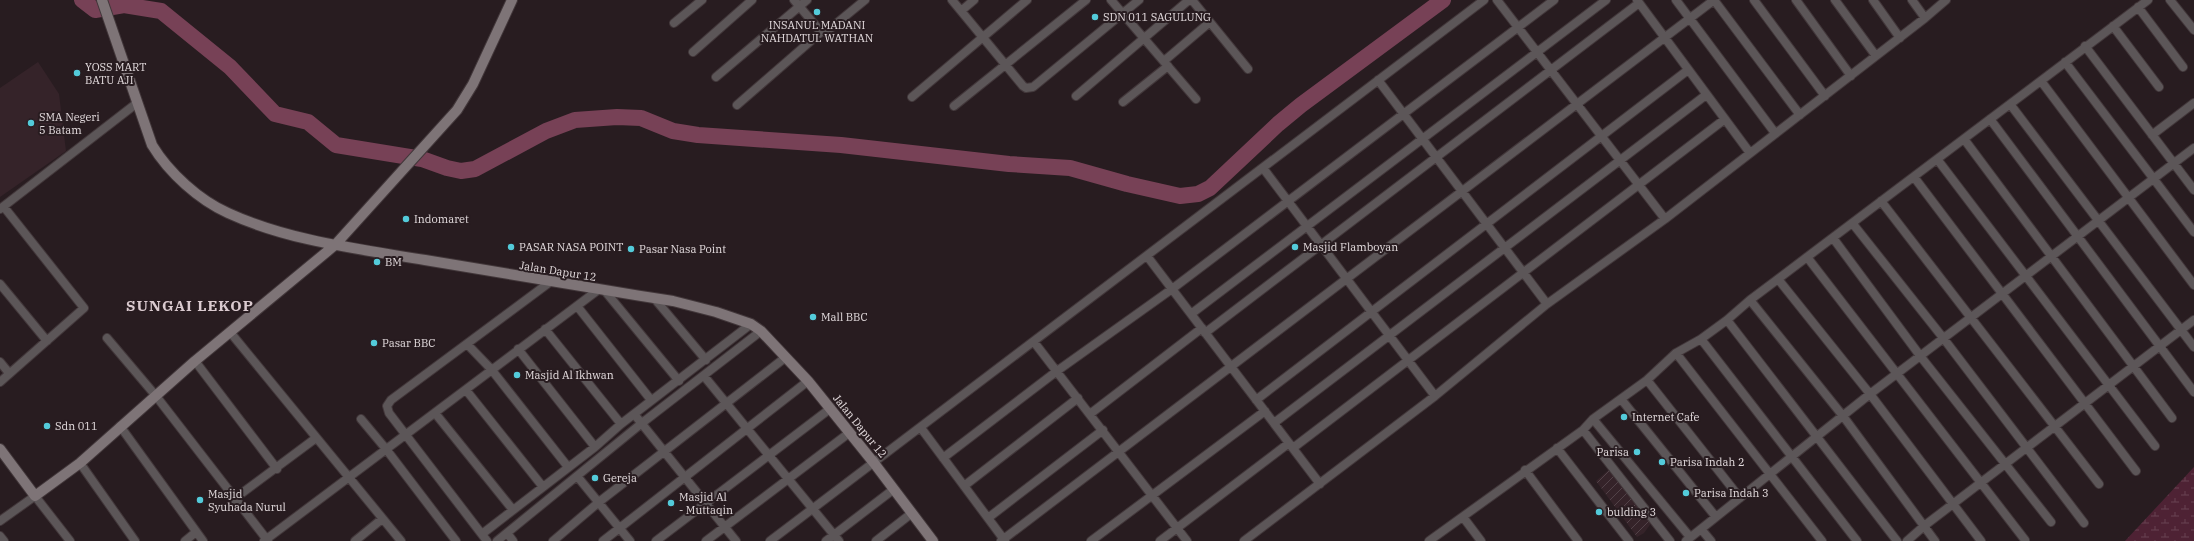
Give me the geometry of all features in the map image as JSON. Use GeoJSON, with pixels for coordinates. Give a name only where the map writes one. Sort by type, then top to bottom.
{"type":"FeatureCollection","features":[{"type":"Feature","properties":{"kind":"street","name":"Jalan Dapur 12"},"geometry":{"type":"LineString","coordinates":[[102,0],[152,146],[160,158],[195,191],[206,199],[228,213],[265,227],[335,245],[550,282],[654,298],[716,312],[751,324],[761,331],[808,381],[874,463],[932,541]]}},
{"type":"Feature","properties":{"kind":"street"},"geometry":{"type":"LineString","coordinates":[[0,521],[80,463],[195,361],[335,245],[446,124],[473,84],[512,0]]}},
{"type":"Feature","properties":{"kind":"street"},"geometry":{"type":"LineString","coordinates":[[674,23],[702,0]]}},
{"type":"Feature","properties":{"kind":"street"},"geometry":{"type":"LineString","coordinates":[[693,52],[752,0]]}},
{"type":"Feature","properties":{"kind":"street"},"geometry":{"type":"LineString","coordinates":[[716,77],[796,3],[807,0]]}},
{"type":"Feature","properties":{"kind":"street"},"geometry":{"type":"LineString","coordinates":[[737,105],[821,32],[826,32],[865,0]]}},
{"type":"Feature","properties":{"kind":"street"},"geometry":{"type":"LineString","coordinates":[[952,0],[1026,88],[1033,87],[1139,0]]}},
{"type":"Feature","properties":{"kind":"street"},"geometry":{"type":"LineString","coordinates":[[961,11],[974,0]]}},
{"type":"Feature","properties":{"kind":"street"},"geometry":{"type":"LineString","coordinates":[[912,97],[1028,0]]}},
{"type":"Feature","properties":{"kind":"street"},"geometry":{"type":"LineString","coordinates":[[954,106],[1086,0]]}},
{"type":"Feature","properties":{"kind":"street"},"geometry":{"type":"LineString","coordinates":[[1111,0],[1196,99]]}},
{"type":"Feature","properties":{"kind":"street"},"geometry":{"type":"LineString","coordinates":[[1076,96],[1189,0]]}},
{"type":"Feature","properties":{"kind":"street"},"geometry":{"type":"LineString","coordinates":[[1192,0],[1248,69]]}},
{"type":"Feature","properties":{"kind":"street"},"geometry":{"type":"LineString","coordinates":[[770,541],[813,510],[1484,0]]}},
{"type":"Feature","properties":{"kind":"street"},"geometry":{"type":"LineString","coordinates":[[1497,0],[1664,219]]}},
{"type":"Feature","properties":{"kind":"street"},"geometry":{"type":"LineString","coordinates":[[943,458],[1057,371],[1172,289],[1554,0]]}},
{"type":"Feature","properties":{"kind":"street"},"geometry":{"type":"LineString","coordinates":[[1191,314],[1606,0]]}},
{"type":"Feature","properties":{"kind":"street"},"geometry":{"type":"LineString","coordinates":[[1676,0],[1775,133]]}},
{"type":"Feature","properties":{"kind":"street"},"geometry":{"type":"LineString","coordinates":[[921,428],[1003,540],[1714,0],[1800,115]]}},
{"type":"Feature","properties":{"kind":"street"},"geometry":{"type":"LineString","coordinates":[[1754,0],[1825,96]]}},
{"type":"Feature","properties":{"kind":"street"},"geometry":{"type":"LineString","coordinates":[[1796,0],[1851,76]]}},
{"type":"Feature","properties":{"kind":"street"},"geometry":{"type":"LineString","coordinates":[[1835,0],[1876,56]]}},
{"type":"Feature","properties":{"kind":"street"},"geometry":{"type":"LineString","coordinates":[[1873,0],[1900,38]]}},
{"type":"Feature","properties":{"kind":"street"},"geometry":{"type":"LineString","coordinates":[[1912,0],[1925,18]]}},
{"type":"Feature","properties":{"kind":"street"},"geometry":{"type":"LineString","coordinates":[[1244,541],[1435,396],[1547,304],[1664,219],[1900,38],[1946,0]]}},
{"type":"Feature","properties":{"kind":"street"},"geometry":{"type":"LineString","coordinates":[[1429,541],[1525,470],[1583,430],[1593,419],[1647,380],[1676,353],[1700,339],[1727,320],[1750,300],[1853,224],[1881,201],[2085,46],[2148,0]]}},
{"type":"Feature","properties":{"kind":"street"},"geometry":{"type":"LineString","coordinates":[[2170,0],[2194,30]]}},
{"type":"Feature","properties":{"kind":"street"},"geometry":{"type":"LineString","coordinates":[[1090,414],[1437,157],[1638,2],[1750,153]]}},
{"type":"Feature","properties":{"kind":"street"},"geometry":{"type":"LineString","coordinates":[[796,3],[821,32]]}},
{"type":"Feature","properties":{"kind":"street"},"geometry":{"type":"LineString","coordinates":[[2138,7],[2183,67]]}},
{"type":"Feature","properties":{"kind":"street"},"geometry":{"type":"LineString","coordinates":[[1123,102],[1210,22]]}},
{"type":"Feature","properties":{"kind":"street"},"geometry":{"type":"LineString","coordinates":[[2113,26],[2159,87]]}},
{"type":"Feature","properties":{"kind":"street"},"geometry":{"type":"LineString","coordinates":[[2085,46],[2194,190]]}},
{"type":"Feature","properties":{"kind":"street"},"geometry":{"type":"LineString","coordinates":[[2065,62],[2194,232]]}},
{"type":"Feature","properties":{"kind":"street"},"geometry":{"type":"LineString","coordinates":[[1256,400],[1688,70]]}},
{"type":"Feature","properties":{"kind":"street"},"geometry":{"type":"LineString","coordinates":[[1378,80],[1547,304]]}},
{"type":"Feature","properties":{"kind":"street"},"geometry":{"type":"LineString","coordinates":[[2040,81],[2194,285]]}},
{"type":"Feature","properties":{"kind":"street"},"geometry":{"type":"LineString","coordinates":[[1274,423],[1706,95]]}},
{"type":"Feature","properties":{"kind":"street"},"geometry":{"type":"LineString","coordinates":[[0,382],[84,308],[2,208],[138,103]]}},
{"type":"Feature","properties":{"kind":"street"},"geometry":{"type":"LineString","coordinates":[[2152,135],[2194,103]]}},
{"type":"Feature","properties":{"kind":"street"},"geometry":{"type":"LineString","coordinates":[[2010,104],[2194,347]]}},
{"type":"Feature","properties":{"kind":"street"},"geometry":{"type":"LineString","coordinates":[[1160,541],[1408,360],[1725,119]]}},
{"type":"Feature","properties":{"kind":"street"},"geometry":{"type":"LineString","coordinates":[[1990,119],[2194,392]]}},
{"type":"Feature","properties":{"kind":"street"},"geometry":{"type":"LineString","coordinates":[[1964,139],[2172,418]]}},
{"type":"Feature","properties":{"kind":"street"},"geometry":{"type":"LineString","coordinates":[[1593,419],[1688,539],[1870,394],[2052,258],[2194,148]]}},
{"type":"Feature","properties":{"kind":"street"},"geometry":{"type":"LineString","coordinates":[[1937,159],[2155,446]]}},
{"type":"Feature","properties":{"kind":"street"},"geometry":{"type":"LineString","coordinates":[[1263,168],[1435,396]]}},
{"type":"Feature","properties":{"kind":"street"},"geometry":{"type":"LineString","coordinates":[[1914,177],[2136,471]]}},
{"type":"Feature","properties":{"kind":"street"},"geometry":{"type":"LineString","coordinates":[[1881,201],[2099,484]]}},
{"type":"Feature","properties":{"kind":"street"},"geometry":{"type":"LineString","coordinates":[[1853,224],[1944,339],[2084,523]]}},
{"type":"Feature","properties":{"kind":"street"},"geometry":{"type":"LineString","coordinates":[[1833,238],[1921,357],[2051,522]]}},
{"type":"Feature","properties":{"kind":"street"},"geometry":{"type":"LineString","coordinates":[[1147,256],[1320,484]]}},
{"type":"Feature","properties":{"kind":"street"},"geometry":{"type":"LineString","coordinates":[[1807,257],[2024,540]]}},
{"type":"Feature","properties":{"kind":"street"},"geometry":{"type":"LineString","coordinates":[[1778,279],[1870,394],[1980,541]]}},
{"type":"Feature","properties":{"kind":"street"},"geometry":{"type":"LineString","coordinates":[[550,282],[391,400],[388,410],[485,538],[513,510],[595,447],[651,400],[679,381],[751,324]]}},
{"type":"Feature","properties":{"kind":"street"},"geometry":{"type":"LineString","coordinates":[[0,284],[47,341]]}},
{"type":"Feature","properties":{"kind":"street"},"geometry":{"type":"LineString","coordinates":[[107,338],[156,396],[266,540],[466,390],[518,349],[577,306],[602,290],[679,381]]}},
{"type":"Feature","properties":{"kind":"street"},"geometry":{"type":"LineString","coordinates":[[654,298],[706,360]]}},
{"type":"Feature","properties":{"kind":"street"},"geometry":{"type":"LineString","coordinates":[[1750,300],[1843,416],[1935,541]]}},
{"type":"Feature","properties":{"kind":"street"},"geometry":{"type":"LineString","coordinates":[[577,306],[651,400]]}},
{"type":"Feature","properties":{"kind":"street"},"geometry":{"type":"LineString","coordinates":[[1727,320],[1897,541]]}},
{"type":"Feature","properties":{"kind":"street"},"geometry":{"type":"LineString","coordinates":[[1907,541],[1924,526],[2194,320]]}},
{"type":"Feature","properties":{"kind":"street"},"geometry":{"type":"LineString","coordinates":[[545,329],[621,424]]}},
{"type":"Feature","properties":{"kind":"street"},"geometry":{"type":"LineString","coordinates":[[497,541],[642,423],[761,331]]}},
{"type":"Feature","properties":{"kind":"street"},"geometry":{"type":"LineString","coordinates":[[230,332],[400,541]]}},
{"type":"Feature","properties":{"kind":"street"},"geometry":{"type":"LineString","coordinates":[[1700,339],[1858,541]]}},
{"type":"Feature","properties":{"kind":"street"},"geometry":{"type":"LineString","coordinates":[[1034,342],[1187,541]]}},
{"type":"Feature","properties":{"kind":"street"},"geometry":{"type":"LineString","coordinates":[[467,344],[491,370],[568,467]]}},
{"type":"Feature","properties":{"kind":"street"},"geometry":{"type":"LineString","coordinates":[[518,349],[595,447]]}},
{"type":"Feature","properties":{"kind":"street"},"geometry":{"type":"LineString","coordinates":[[1676,353],[1822,541]]}},
{"type":"Feature","properties":{"kind":"street"},"geometry":{"type":"LineString","coordinates":[[553,541],[599,502],[786,357]]}},
{"type":"Feature","properties":{"kind":"street"},"geometry":{"type":"LineString","coordinates":[[195,361],[276,469]]}},
{"type":"Feature","properties":{"kind":"street"},"geometry":{"type":"LineString","coordinates":[[0,362],[10,373]]}},
{"type":"Feature","properties":{"kind":"street"},"geometry":{"type":"LineString","coordinates":[[704,376],[836,538]]}},
{"type":"Feature","properties":{"kind":"street"},"geometry":{"type":"LineString","coordinates":[[1647,380],[1740,498]]}},
{"type":"Feature","properties":{"kind":"street"},"geometry":{"type":"LineString","coordinates":[[603,541],[808,381]]}},
{"type":"Feature","properties":{"kind":"street"},"geometry":{"type":"LineString","coordinates":[[466,390],[543,487]]}},
{"type":"Feature","properties":{"kind":"street"},"geometry":{"type":"LineString","coordinates":[[964,486],[1078,398]]}},
{"type":"Feature","properties":{"kind":"street"},"geometry":{"type":"LineString","coordinates":[[1621,399],[1716,517]]}},
{"type":"Feature","properties":{"kind":"street"},"geometry":{"type":"LineString","coordinates":[[656,541],[830,408]]}},
{"type":"Feature","properties":{"kind":"street"},"geometry":{"type":"LineString","coordinates":[[1091,541],[1265,411]]}},
{"type":"Feature","properties":{"kind":"street"},"geometry":{"type":"LineString","coordinates":[[435,413],[513,510]]}},
{"type":"Feature","properties":{"kind":"street"},"geometry":{"type":"LineString","coordinates":[[634,414],[706,503],[724,528],[736,541]]}},
{"type":"Feature","properties":{"kind":"street"},"geometry":{"type":"LineString","coordinates":[[361,419],[386,449],[456,541]]}},
{"type":"Feature","properties":{"kind":"street"},"geometry":{"type":"LineString","coordinates":[[120,426],[203,541]]}},
{"type":"Feature","properties":{"kind":"street"},"geometry":{"type":"LineString","coordinates":[[988,518],[1103,430]]}},
{"type":"Feature","properties":{"kind":"street"},"geometry":{"type":"LineString","coordinates":[[1583,430],[1670,541]]}},
{"type":"Feature","properties":{"kind":"street"},"geometry":{"type":"LineString","coordinates":[[706,541],[849,433]]}},
{"type":"Feature","properties":{"kind":"street"},"geometry":{"type":"LineString","coordinates":[[234,499],[316,438]]}},
{"type":"Feature","properties":{"kind":"street"},"geometry":{"type":"LineString","coordinates":[[1557,448],[1629,541]]}},
{"type":"Feature","properties":{"kind":"street"},"geometry":{"type":"LineString","coordinates":[[0,449],[70,541]]}},
{"type":"Feature","properties":{"kind":"street"},"geometry":{"type":"LineString","coordinates":[[80,463],[135,541]]}},
{"type":"Feature","properties":{"kind":"street"},"geometry":{"type":"LineString","coordinates":[[1525,470],[1578,541]]}},
{"type":"Feature","properties":{"kind":"street"},"geometry":{"type":"LineString","coordinates":[[577,476],[630,541]]}},
{"type":"Feature","properties":{"kind":"street"},"geometry":{"type":"LineString","coordinates":[[826,541],[836,538],[894,489]]}},
{"type":"Feature","properties":{"kind":"street"},"geometry":{"type":"LineString","coordinates":[[876,541],[912,513]]}},
{"type":"Feature","properties":{"kind":"street"},"geometry":{"type":"LineString","coordinates":[[1463,517],[1481,541]]}},
{"type":"Feature","properties":{"kind":"street"},"geometry":{"type":"LineString","coordinates":[[355,541],[382,519]]}},
{"type":"Feature","properties":{"kind":"street"},"geometry":{"type":"LineString","coordinates":[[1701,529],[1711,541]]}},
{"type":"Feature","properties":{"kind":"street"},"geometry":{"type":"LineString","coordinates":[[185,541],[196,532]]}},
{"type":"Feature","properties":{"kind":"street"},"geometry":{"type":"LineString","coordinates":[[507,533],[512,541]]}},
{"type":"Feature","properties":{"kind":"street"},"geometry":{"type":"LineString","coordinates":[[0,536],[4,541]]}},
{"type":"Feature","properties":{"kind":"shaded area","name":"SMA Negeri 5 Batam"},"geometry":{"type":"Polygon","coordinates":[[[38,62],[59,94],[66,151],[0,197],[0,88],[38,62]]]}},
{"type":"Feature","properties":{"kind":"shaded area"},"geometry":{"type":"Polygon","coordinates":[[[1613,466],[1654,519],[1644,533],[1637,537],[1596,481],[1613,466]]]}},
{"type":"Feature","properties":{"kind":"green space"},"geometry":{"type":"Polygon","coordinates":[[[2194,467],[2194,541],[2125,541],[2194,467]]]}},
{"type":"Feature","properties":{"kind":"waterway"},"geometry":{"type":"LineString","coordinates":[[82,0],[95,10],[124,5],[161,11],[230,67],[275,114],[308,122],[336,145],[422,159],[447,168],[461,171],[475,169],[546,131],[575,120],[617,117],[641,118],[673,131],[698,135],[841,145],[1009,164],[1070,168],[1127,184],[1180,196],[1198,194],[1210,188],[1278,124],[1301,105],[1443,0]]}},
{"type":"Feature","properties":{"kind":"place","name":"INSANUL MADANI NAHDATUL WATHAN"},"geometry":{"type":"Point","coordinates":[817,12]}},
{"type":"Feature","properties":{"kind":"place","name":"SDN 011 SAGULUNG"},"geometry":{"type":"Point","coordinates":[1095,17]}},
{"type":"Feature","properties":{"kind":"place","name":"YOSS MART BATU AJI"},"geometry":{"type":"Point","coordinates":[77,73]}},
{"type":"Feature","properties":{"kind":"place","name":"SMA Negeri 5 Batam"},"geometry":{"type":"Point","coordinates":[31,123]}},
{"type":"Feature","properties":{"kind":"place","name":"Indomaret"},"geometry":{"type":"Point","coordinates":[406,219]}},
{"type":"Feature","properties":{"kind":"place","name":"PASAR NASA POINT"},"geometry":{"type":"Point","coordinates":[511,247]}},
{"type":"Feature","properties":{"kind":"place","name":"Masjid Flamboyan"},"geometry":{"type":"Point","coordinates":[1295,247]}},
{"type":"Feature","properties":{"kind":"place","name":"Pasar Nasa Point"},"geometry":{"type":"Point","coordinates":[631,249]}},
{"type":"Feature","properties":{"kind":"place","name":"BM"},"geometry":{"type":"Point","coordinates":[377,262]}},
{"type":"Feature","properties":{"kind":"place","name":"Mall BBC"},"geometry":{"type":"Point","coordinates":[813,317]}},
{"type":"Feature","properties":{"kind":"place","name":"Pasar BBC"},"geometry":{"type":"Point","coordinates":[374,343]}},
{"type":"Feature","properties":{"kind":"place","name":"Masjid Al Ikhwan"},"geometry":{"type":"Point","coordinates":[517,375]}},
{"type":"Feature","properties":{"kind":"place","name":"Internet Cafe"},"geometry":{"type":"Point","coordinates":[1624,417]}},
{"type":"Feature","properties":{"kind":"place","name":"Sdn 011"},"geometry":{"type":"Point","coordinates":[47,426]}},
{"type":"Feature","properties":{"kind":"place","name":"Parisa"},"geometry":{"type":"Point","coordinates":[1637,452]}},
{"type":"Feature","properties":{"kind":"place","name":"Parisa Indah 2"},"geometry":{"type":"Point","coordinates":[1662,462]}},
{"type":"Feature","properties":{"kind":"place","name":"Gereja"},"geometry":{"type":"Point","coordinates":[595,478]}},
{"type":"Feature","properties":{"kind":"place","name":"Parisa Indah 3"},"geometry":{"type":"Point","coordinates":[1686,493]}},
{"type":"Feature","properties":{"kind":"place","name":"Masjid Syuhada Nurul"},"geometry":{"type":"Point","coordinates":[200,500]}},
{"type":"Feature","properties":{"kind":"place","name":"Masjid Al - Muttaqin"},"geometry":{"type":"Point","coordinates":[671,503]}},
{"type":"Feature","properties":{"kind":"place","name":"bulding 3"},"geometry":{"type":"Point","coordinates":[1599,512]}},
{"type":"Feature","properties":{"kind":"district","name":"SUNGAI LEKOP"},"geometry":{"type":"Point","coordinates":[190,305]}}]}
